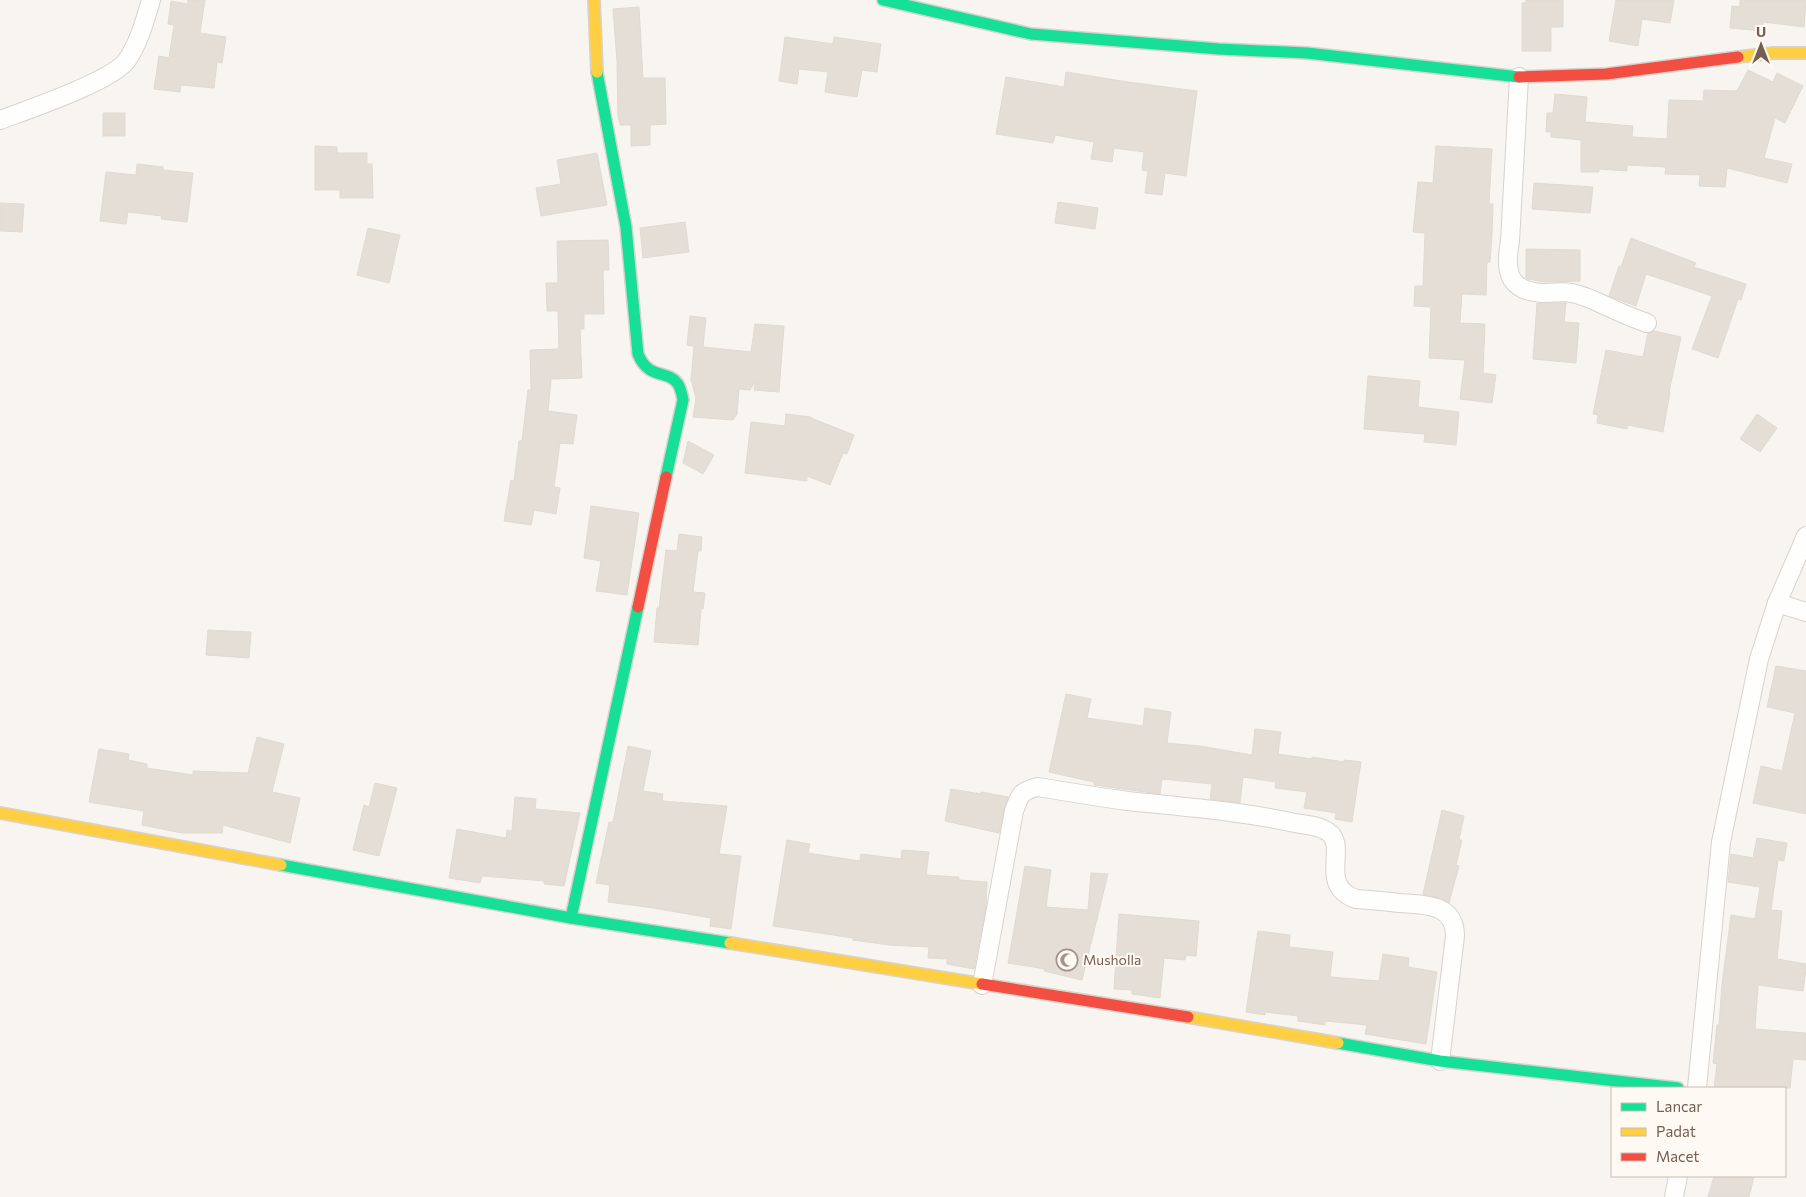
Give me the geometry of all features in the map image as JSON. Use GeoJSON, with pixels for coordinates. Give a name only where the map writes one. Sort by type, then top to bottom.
{"type":"FeatureCollection","features":[{"type":"Feature","properties":{"kind":"street"},"geometry":{"type":"LineString","coordinates":[[0,120],[100,80],[126,62],[134,48],[151,0]]}},
{"type":"Feature","properties":{"kind":"street"},"geometry":{"type":"LineString","coordinates":[[571,918],[683,400],[681,386],[676,381],[646,368],[638,354],[626,227],[597,80],[594,0]]}},
{"type":"Feature","properties":{"kind":"street"},"geometry":{"type":"LineString","coordinates":[[884,0],[1031,34],[1210,48],[1306,53],[1519,78],[1606,74],[1774,53],[1806,53]]}},
{"type":"Feature","properties":{"kind":"street"},"geometry":{"type":"LineString","coordinates":[[1519,78],[1510,241],[1507,255],[1514,284],[1526,291],[1544,293],[1571,292],[1647,323]]}},
{"type":"Feature","properties":{"kind":"street"},"geometry":{"type":"LineString","coordinates":[[1697,1087],[1721,842],[1759,659],[1777,603],[1806,536]]}},
{"type":"Feature","properties":{"kind":"street"},"geometry":{"type":"LineString","coordinates":[[1777,603],[1806,612]]}},
{"type":"Feature","properties":{"kind":"street"},"geometry":{"type":"LineString","coordinates":[[982,985],[1014,811],[1020,794],[1027,789],[1038,787],[1273,818],[1320,828],[1328,832],[1335,844],[1336,880],[1343,892],[1348,896],[1356,899],[1435,907],[1450,916],[1455,928],[1455,936],[1440,1061]]}},
{"type":"Feature","properties":{"kind":"street"},"geometry":{"type":"LineString","coordinates":[[0,813],[571,918],[1240,1025],[1440,1061],[1669,1087]]}},
{"type":"Feature","properties":{"kind":"street"},"geometry":{"type":"LineString","coordinates":[[1674,1197],[1678,1177]]}},
{"type":"Feature","properties":{"kind":"building"},"geometry":{"type":"Polygon","coordinates":[[[188,0],[205,0],[200,33],[226,37],[222,63],[217,62],[214,88],[181,85],[180,92],[154,89],[159,56],[169,58],[174,25],[168,24],[171,1],[187,4],[188,0]]]}},
{"type":"Feature","properties":{"kind":"building"},"geometry":{"type":"Polygon","coordinates":[[[1526,0],[1563,0],[1563,27],[1551,27],[1551,51],[1522,51],[1522,3],[1526,3],[1526,0]]]}},
{"type":"Feature","properties":{"kind":"building"},"geometry":{"type":"Polygon","coordinates":[[[1616,0],[1674,0],[1670,23],[1642,19],[1638,46],[1609,41],[1616,0]]]}},
{"type":"Feature","properties":{"kind":"building"},"geometry":{"type":"Polygon","coordinates":[[[1740,0],[1806,0],[1804,27],[1763,22],[1763,31],[1730,28],[1732,6],[1740,7],[1740,0]]]}},
{"type":"Feature","properties":{"kind":"building"},"geometry":{"type":"Polygon","coordinates":[[[639,7],[643,78],[665,78],[666,124],[650,125],[650,145],[631,146],[631,125],[620,125],[618,116],[617,62],[613,9],[639,7]]]}},
{"type":"Feature","properties":{"kind":"building"},"geometry":{"type":"Polygon","coordinates":[[[785,37],[833,44],[834,37],[881,44],[877,72],[862,70],[857,97],[825,92],[828,72],[799,69],[797,84],[779,81],[785,37]]]}},
{"type":"Feature","properties":{"kind":"building"},"geometry":{"type":"Polygon","coordinates":[[[1748,70],[1773,82],[1777,73],[1803,86],[1785,123],[1775,118],[1764,158],[1792,164],[1787,183],[1727,168],[1725,187],[1699,186],[1700,175],[1665,174],[1666,167],[1627,165],[1627,171],[1599,169],[1599,172],[1581,172],[1581,140],[1551,137],[1551,132],[1546,132],[1547,113],[1553,113],[1555,94],[1587,97],[1585,122],[1633,126],[1632,137],[1667,139],[1669,100],[1703,101],[1704,90],[1737,91],[1748,70]]]}},
{"type":"Feature","properties":{"kind":"building"},"geometry":{"type":"Polygon","coordinates":[[[1066,72],[1197,91],[1186,176],[1165,173],[1162,195],[1145,193],[1148,171],[1142,170],[1144,152],[1114,148],[1112,162],[1091,159],[1094,142],[1055,135],[1053,143],[996,134],[1006,77],[1064,87],[1066,72]]]}},
{"type":"Feature","properties":{"kind":"building"},"geometry":{"type":"Polygon","coordinates":[[[103,113],[125,113],[125,136],[103,136],[103,113]]]}},
{"type":"Feature","properties":{"kind":"building"},"geometry":{"type":"Polygon","coordinates":[[[315,146],[337,147],[337,153],[367,153],[367,164],[372,164],[373,198],[340,198],[340,190],[315,190],[315,146]]]}},
{"type":"Feature","properties":{"kind":"building"},"geometry":{"type":"Polygon","coordinates":[[[1436,146],[1492,149],[1489,204],[1493,204],[1492,234],[1490,262],[1487,262],[1486,295],[1462,294],[1460,323],[1485,324],[1483,373],[1496,375],[1492,403],[1460,399],[1465,360],[1429,358],[1431,307],[1414,306],[1415,286],[1423,286],[1425,233],[1413,232],[1418,182],[1433,183],[1436,146]]]}},
{"type":"Feature","properties":{"kind":"building"},"geometry":{"type":"Polygon","coordinates":[[[597,153],[607,205],[541,216],[536,188],[561,184],[557,160],[597,153]]]}},
{"type":"Feature","properties":{"kind":"building"},"geometry":{"type":"Polygon","coordinates":[[[137,164],[163,167],[163,170],[193,173],[187,222],[161,219],[162,216],[128,212],[126,224],[100,221],[106,172],[136,175],[137,164]]]}},
{"type":"Feature","properties":{"kind":"building"},"geometry":{"type":"Polygon","coordinates":[[[1534,183],[1593,187],[1590,213],[1532,209],[1534,183]]]}},
{"type":"Feature","properties":{"kind":"building"},"geometry":{"type":"Polygon","coordinates":[[[1058,202],[1098,208],[1095,229],[1055,223],[1058,202]]]}},
{"type":"Feature","properties":{"kind":"building"},"geometry":{"type":"Polygon","coordinates":[[[0,203],[24,204],[22,232],[0,231],[0,203]]]}},
{"type":"Feature","properties":{"kind":"building"},"geometry":{"type":"Polygon","coordinates":[[[685,222],[689,252],[643,258],[640,228],[685,222]]]}},
{"type":"Feature","properties":{"kind":"building"},"geometry":{"type":"Polygon","coordinates":[[[368,228],[400,235],[389,283],[357,275],[368,228]]]}},
{"type":"Feature","properties":{"kind":"building"},"geometry":{"type":"Polygon","coordinates":[[[1631,238],[1696,263],[1694,267],[1746,284],[1741,300],[1738,299],[1718,358],[1692,349],[1712,296],[1646,274],[1636,306],[1609,296],[1631,238]]]}},
{"type":"Feature","properties":{"kind":"building"},"geometry":{"type":"Polygon","coordinates":[[[608,240],[609,270],[603,270],[604,314],[584,314],[584,329],[580,329],[582,378],[551,379],[548,411],[577,415],[573,444],[560,443],[554,487],[560,488],[556,514],[534,510],[531,525],[504,521],[511,480],[514,481],[519,441],[522,441],[528,390],[531,390],[530,350],[559,349],[558,311],[547,311],[546,283],[558,283],[557,241],[608,240]]]}},
{"type":"Feature","properties":{"kind":"building"},"geometry":{"type":"Polygon","coordinates":[[[1526,249],[1580,250],[1580,281],[1545,282],[1526,278],[1526,249]]]}},
{"type":"Feature","properties":{"kind":"building"},"geometry":{"type":"Polygon","coordinates":[[[1537,303],[1566,303],[1564,322],[1579,323],[1576,363],[1533,359],[1537,303]]]}},
{"type":"Feature","properties":{"kind":"building"},"geometry":{"type":"Polygon","coordinates":[[[690,316],[706,318],[703,347],[751,352],[755,324],[784,326],[779,392],[754,390],[755,381],[750,390],[739,389],[737,414],[733,420],[693,417],[696,398],[691,380],[694,347],[698,347],[687,345],[690,316]]]}},
{"type":"Feature","properties":{"kind":"building"},"geometry":{"type":"Polygon","coordinates":[[[1654,331],[1681,337],[1669,392],[1663,432],[1628,425],[1627,429],[1597,423],[1598,415],[1593,414],[1606,350],[1643,357],[1648,333],[1654,331]]]}},
{"type":"Feature","properties":{"kind":"building"},"geometry":{"type":"Polygon","coordinates":[[[1368,376],[1420,381],[1418,407],[1459,412],[1456,445],[1424,442],[1425,434],[1364,429],[1368,376]]]}},
{"type":"Feature","properties":{"kind":"building"},"geometry":{"type":"Polygon","coordinates":[[[786,414],[811,417],[854,435],[847,454],[843,453],[830,485],[807,476],[807,481],[745,473],[751,422],[785,426],[786,414]]]}},
{"type":"Feature","properties":{"kind":"building"},"geometry":{"type":"Polygon","coordinates":[[[1757,414],[1777,428],[1760,452],[1740,439],[1757,414]]]}},
{"type":"Feature","properties":{"kind":"building"},"geometry":{"type":"Polygon","coordinates":[[[688,441],[714,455],[703,474],[683,463],[688,441]]]}},
{"type":"Feature","properties":{"kind":"building"},"geometry":{"type":"Polygon","coordinates":[[[591,506],[639,513],[627,595],[596,591],[601,561],[584,558],[591,506]]]}},
{"type":"Feature","properties":{"kind":"building"},"geometry":{"type":"Polygon","coordinates":[[[679,534],[702,537],[701,551],[698,551],[693,592],[705,593],[703,609],[701,609],[698,645],[654,642],[666,550],[677,551],[679,534]]]}},
{"type":"Feature","properties":{"kind":"building"},"geometry":{"type":"Polygon","coordinates":[[[208,630],[251,632],[249,658],[206,655],[208,630]]]}},
{"type":"Feature","properties":{"kind":"building"},"geometry":{"type":"Polygon","coordinates":[[[1776,666],[1806,671],[1806,814],[1753,803],[1761,766],[1782,771],[1795,713],[1767,707],[1776,666]]]}},
{"type":"Feature","properties":{"kind":"building"},"geometry":{"type":"Polygon","coordinates":[[[1066,694],[1091,699],[1087,718],[1143,726],[1145,708],[1171,712],[1167,743],[1200,746],[1252,755],[1255,729],[1281,732],[1278,754],[1312,759],[1312,757],[1344,762],[1344,760],[1361,762],[1352,822],[1335,819],[1336,813],[1304,808],[1307,792],[1275,788],[1276,782],[1243,777],[1240,803],[1210,799],[1212,784],[1162,779],[1160,794],[1094,785],[1094,782],[1049,772],[1066,694]]]}},
{"type":"Feature","properties":{"kind":"building"},"geometry":{"type":"Polygon","coordinates":[[[257,737],[284,744],[272,792],[300,798],[290,843],[223,825],[222,833],[182,833],[142,825],[144,811],[89,802],[99,749],[129,754],[128,760],[147,764],[147,768],[193,775],[193,771],[248,773],[257,737]]]}},
{"type":"Feature","properties":{"kind":"building"},"geometry":{"type":"Polygon","coordinates":[[[628,746],[651,751],[643,791],[663,794],[662,801],[727,806],[719,854],[741,856],[731,929],[710,926],[711,918],[608,902],[610,885],[596,883],[609,822],[613,822],[628,746]]]}},
{"type":"Feature","properties":{"kind":"building"},"geometry":{"type":"Polygon","coordinates":[[[375,783],[397,788],[379,856],[353,850],[364,805],[369,807],[375,783]]]}},
{"type":"Feature","properties":{"kind":"building"},"geometry":{"type":"Polygon","coordinates":[[[951,789],[1008,797],[999,833],[945,821],[951,789]]]}},
{"type":"Feature","properties":{"kind":"building"},"geometry":{"type":"Polygon","coordinates":[[[515,797],[536,799],[535,809],[580,813],[564,886],[544,884],[544,881],[482,876],[480,883],[449,878],[457,829],[506,838],[507,830],[512,831],[515,797]]]}},
{"type":"Feature","properties":{"kind":"building"},"geometry":{"type":"Polygon","coordinates":[[[1442,810],[1464,816],[1459,840],[1462,840],[1456,865],[1459,866],[1449,903],[1423,894],[1442,810]]]}},
{"type":"Feature","properties":{"kind":"building"},"geometry":{"type":"Polygon","coordinates":[[[1757,838],[1787,843],[1784,861],[1778,860],[1771,910],[1782,911],[1777,959],[1806,964],[1803,991],[1758,985],[1755,1029],[1806,1033],[1806,1060],[1793,1059],[1790,1088],[1714,1087],[1717,1064],[1713,1063],[1731,915],[1755,919],[1760,887],[1728,882],[1731,854],[1753,858],[1757,838]]]}},
{"type":"Feature","properties":{"kind":"building"},"geometry":{"type":"Polygon","coordinates":[[[787,840],[810,844],[808,853],[860,861],[861,854],[901,859],[902,850],[929,852],[926,875],[959,877],[959,880],[987,882],[986,907],[974,969],[947,964],[947,959],[928,958],[929,947],[889,945],[773,926],[787,840]]]}},
{"type":"Feature","properties":{"kind":"building"},"geometry":{"type":"Polygon","coordinates":[[[1025,866],[1051,870],[1046,907],[1088,910],[1091,873],[1108,874],[1082,980],[1044,971],[1045,969],[1008,963],[1025,866]]]}},
{"type":"Feature","properties":{"kind":"building"},"geometry":{"type":"Polygon","coordinates":[[[1119,914],[1199,921],[1196,956],[1186,955],[1185,960],[1164,958],[1160,998],[1132,994],[1132,990],[1114,989],[1119,914]]]}},
{"type":"Feature","properties":{"kind":"building"},"geometry":{"type":"Polygon","coordinates":[[[1258,931],[1290,935],[1289,947],[1333,952],[1330,977],[1379,981],[1383,954],[1409,958],[1408,967],[1437,972],[1426,1044],[1365,1034],[1367,1025],[1325,1021],[1325,1025],[1298,1021],[1298,1016],[1265,1012],[1265,1015],[1246,1012],[1258,931]]]}},
{"type":"Feature","properties":{"kind":"building"},"geometry":{"type":"Polygon","coordinates":[[[1714,1177],[1754,1177],[1749,1197],[1708,1197],[1714,1177]]]}},
{"type":"Feature","properties":{"kind":"traffic: fast"},"geometry":{"type":"LineString","coordinates":[[883,0],[1031,34],[1219,49],[1307,53],[1519,77]]}},
{"type":"Feature","properties":{"kind":"traffic: fast"},"geometry":{"type":"LineString","coordinates":[[597,72],[626,227],[638,354],[647,368],[669,377],[678,384],[683,400],[666,477]]}},
{"type":"Feature","properties":{"kind":"traffic: fast"},"geometry":{"type":"LineString","coordinates":[[571,918],[638,607]]}},
{"type":"Feature","properties":{"kind":"traffic: fast"},"geometry":{"type":"LineString","coordinates":[[281,865],[571,918],[730,943]]}},
{"type":"Feature","properties":{"kind":"traffic: fast"},"geometry":{"type":"LineString","coordinates":[[1338,1043],[1440,1061],[1669,1087]]}},
{"type":"Feature","properties":{"kind":"traffic: slow"},"geometry":{"type":"LineString","coordinates":[[594,0],[597,72]]}},
{"type":"Feature","properties":{"kind":"traffic: slow"},"geometry":{"type":"LineString","coordinates":[[1738,57],[1773,53],[1806,53]]}},
{"type":"Feature","properties":{"kind":"traffic: slow"},"geometry":{"type":"LineString","coordinates":[[0,813],[281,865]]}},
{"type":"Feature","properties":{"kind":"traffic: slow"},"geometry":{"type":"LineString","coordinates":[[730,943],[982,984]]}},
{"type":"Feature","properties":{"kind":"traffic: slow"},"geometry":{"type":"LineString","coordinates":[[1188,1017],[1338,1043]]}},
{"type":"Feature","properties":{"kind":"traffic: jam"},"geometry":{"type":"LineString","coordinates":[[1519,77],[1606,74],[1738,57]]}},
{"type":"Feature","properties":{"kind":"traffic: jam"},"geometry":{"type":"LineString","coordinates":[[638,607],[666,477]]}},
{"type":"Feature","properties":{"kind":"traffic: jam"},"geometry":{"type":"LineString","coordinates":[[982,984],[1188,1017]]}},
{"type":"Feature","properties":{"kind":"place","name":"Musholla"},"geometry":{"type":"Point","coordinates":[1067,960]}}]}
